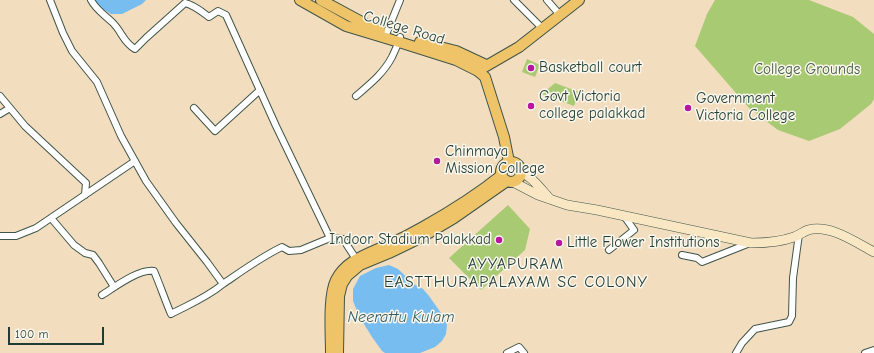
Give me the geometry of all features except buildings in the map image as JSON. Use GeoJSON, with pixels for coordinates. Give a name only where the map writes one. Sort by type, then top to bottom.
{"type":"FeatureCollection","features":[{"type":"Feature","properties":{"kind":"main road","name":"College Road"},"geometry":{"type":"LineString","coordinates":[[300,0],[346,26],[456,51],[482,68]]}},
{"type":"Feature","properties":{"kind":"main road","name":"College Road"},"geometry":{"type":"LineString","coordinates":[[321,0],[369,26],[387,32],[400,39]]}},
{"type":"Feature","properties":{"kind":"main road"},"geometry":{"type":"LineString","coordinates":[[512,162],[511,145],[482,68],[519,47],[579,0]]}},
{"type":"Feature","properties":{"kind":"main road"},"geometry":{"type":"LineString","coordinates":[[330,353],[332,296],[335,282],[342,270],[358,262],[389,254],[454,218],[507,179],[517,180],[520,176],[520,168],[518,164],[512,162],[505,164],[502,167],[501,171],[507,179],[538,195],[567,205],[751,243],[767,243],[782,240],[809,230],[825,229],[844,235],[874,252]]}},
{"type":"Feature","properties":{"kind":"main road"},"geometry":{"type":"LineString","coordinates":[[521,172],[534,181],[550,199]]}},
{"type":"Feature","properties":{"kind":"main road"},"geometry":{"type":"LineString","coordinates":[[338,353],[339,296],[342,284],[358,262]]}},
{"type":"Feature","properties":{"kind":"street"},"geometry":{"type":"LineString","coordinates":[[50,0],[72,51],[97,82],[118,130],[135,162],[162,203],[223,284]]}},
{"type":"Feature","properties":{"kind":"street"},"geometry":{"type":"LineString","coordinates":[[91,0],[94,6],[114,23],[128,45],[135,49],[185,3],[199,9],[209,17],[218,11],[226,15],[330,238]]}},
{"type":"Feature","properties":{"kind":"street"},"geometry":{"type":"LineString","coordinates":[[387,32],[400,0]]}},
{"type":"Feature","properties":{"kind":"street"},"geometry":{"type":"LineString","coordinates":[[514,0],[542,28]]}},
{"type":"Feature","properties":{"kind":"street"},"geometry":{"type":"LineString","coordinates":[[548,0],[560,15]]}},
{"type":"Feature","properties":{"kind":"street"},"geometry":{"type":"LineString","coordinates":[[356,96],[375,80],[384,70],[400,39]]}},
{"type":"Feature","properties":{"kind":"street"},"geometry":{"type":"LineString","coordinates":[[194,108],[215,131],[260,90]]}},
{"type":"Feature","properties":{"kind":"street"},"geometry":{"type":"LineString","coordinates":[[0,96],[24,126],[86,183],[85,195]]}},
{"type":"Feature","properties":{"kind":"street"},"geometry":{"type":"LineString","coordinates":[[0,114],[10,108]]}},
{"type":"Feature","properties":{"kind":"street"},"geometry":{"type":"LineString","coordinates":[[0,236],[16,236],[36,228],[135,162]]}},
{"type":"Feature","properties":{"kind":"street"},"geometry":{"type":"LineString","coordinates":[[609,250],[634,230],[624,216]]}},
{"type":"Feature","properties":{"kind":"street"},"geometry":{"type":"LineString","coordinates":[[51,218],[74,245],[85,253],[93,255],[114,288]]}},
{"type":"Feature","properties":{"kind":"street"},"geometry":{"type":"LineString","coordinates":[[736,353],[742,343],[755,330],[789,322],[792,316],[793,278],[799,234]]}},
{"type":"Feature","properties":{"kind":"street"},"geometry":{"type":"LineString","coordinates":[[102,295],[136,275],[148,270],[154,271],[171,314],[212,293],[259,259],[282,247],[289,250],[301,250],[330,238],[343,239],[358,262]]}},
{"type":"Feature","properties":{"kind":"street"},"geometry":{"type":"LineString","coordinates":[[682,255],[697,258],[702,262],[751,243]]}},
{"type":"Feature","properties":{"kind":"street"},"geometry":{"type":"LineString","coordinates":[[507,353],[519,347],[524,353]]}},
{"type":"Feature","properties":{"kind":"street"},"geometry":{"type":"LineString","coordinates":[[865,353],[874,350]]}},
{"type":"Feature","properties":{"kind":"green space","name":"College Grounds"},"geometry":{"type":"Polygon","coordinates":[[[715,0],[809,0],[853,17],[874,34],[874,99],[871,104],[840,129],[809,141],[778,130],[749,108],[695,46],[707,14],[715,0]]]}},
{"type":"Feature","properties":{"kind":"green space","name":"Basketball court"},"geometry":{"type":"Polygon","coordinates":[[[527,59],[540,65],[535,77],[522,72],[527,59]]]}},
{"type":"Feature","properties":{"kind":"green space"},"geometry":{"type":"Polygon","coordinates":[[[555,83],[579,92],[574,106],[542,94],[555,83]]]}},
{"type":"Feature","properties":{"kind":"green space","name":"Indoor Stadium Palakkad"},"geometry":{"type":"Polygon","coordinates":[[[508,205],[530,229],[525,250],[481,290],[449,258],[508,205]]]}},
{"type":"Feature","properties":{"kind":"water"},"geometry":{"type":"Polygon","coordinates":[[[95,0],[146,0],[142,4],[122,14],[111,14],[98,6],[95,0]]]}},
{"type":"Feature","properties":{"kind":"water","name":"Neerattu Kulam"},"geometry":{"type":"Polygon","coordinates":[[[389,265],[398,269],[414,284],[423,289],[441,313],[447,324],[446,334],[442,341],[435,347],[420,353],[385,353],[372,337],[359,316],[353,301],[353,289],[360,276],[376,268],[389,265]]]}},
{"type":"Feature","properties":{"kind":"place","name":"Basketball court"},"geometry":{"type":"Point","coordinates":[531,68]}},
{"type":"Feature","properties":{"kind":"place","name":"Govt Victoria college palakkad"},"geometry":{"type":"Point","coordinates":[531,106]}},
{"type":"Feature","properties":{"kind":"place","name":"Government Victoria College"},"geometry":{"type":"Point","coordinates":[688,108]}},
{"type":"Feature","properties":{"kind":"place","name":"Chinmaya Mission College"},"geometry":{"type":"Point","coordinates":[437,161]}},
{"type":"Feature","properties":{"kind":"place","name":"Indoor Stadium Palakkad"},"geometry":{"type":"Point","coordinates":[499,240]}},
{"type":"Feature","properties":{"kind":"place","name":"Little Flower Institutions"},"geometry":{"type":"Point","coordinates":[559,243]}},
{"type":"Feature","properties":{"kind":"district","name":"AYYAPURAM EASTTHURAPALAYAM SC COLONY"},"geometry":{"type":"Point","coordinates":[516,273]}}]}
